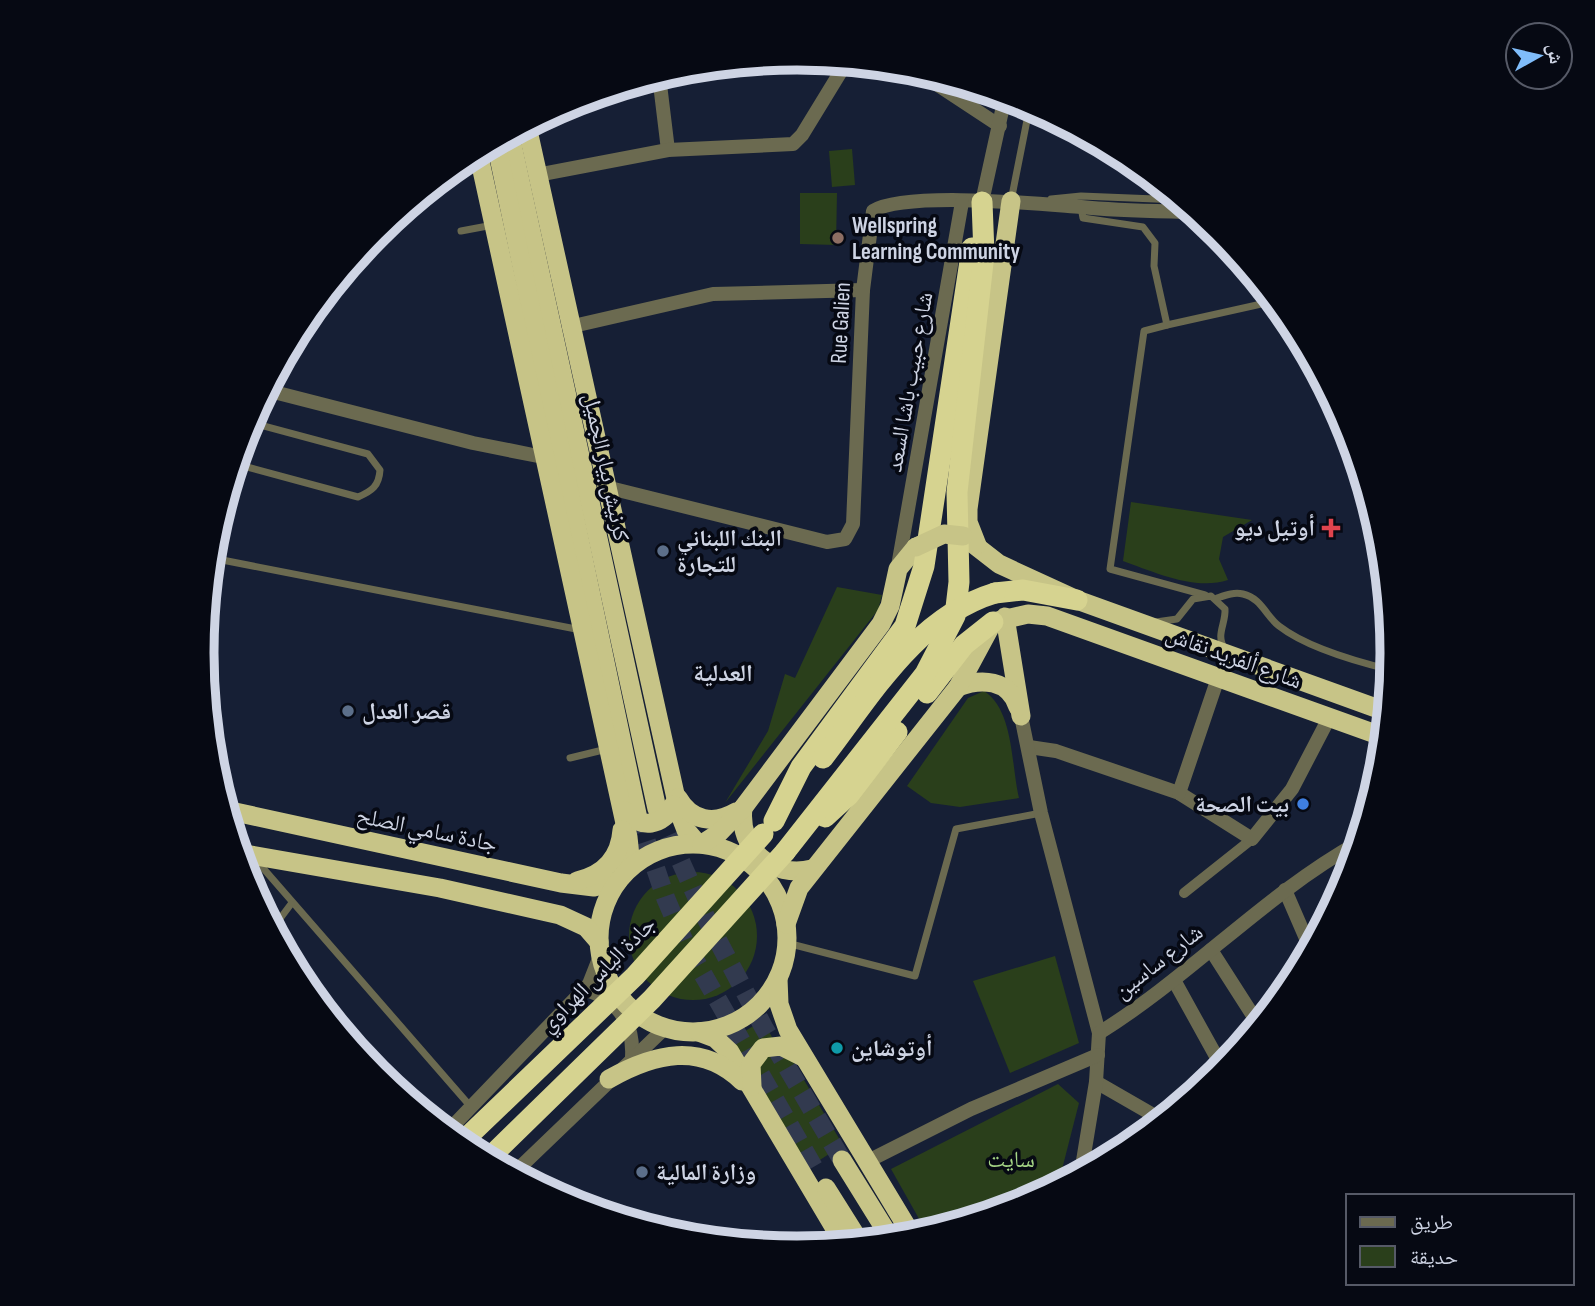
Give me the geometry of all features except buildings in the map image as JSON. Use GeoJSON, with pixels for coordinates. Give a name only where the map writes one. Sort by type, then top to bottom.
{"type":"FeatureCollection","features":[{"type":"Feature","properties":{"kind":"highway"},"geometry":{"type":"LineString","coordinates":[[529,136],[569,327],[610,488],[682,821],[699,843],[732,852],[758,869],[771,885],[787,933]]}},
{"type":"Feature","properties":{"kind":"highway"},"geometry":{"type":"LineString","coordinates":[[519,141],[520,350]]}},
{"type":"Feature","properties":{"kind":"highway","name":"كرنيش بيار الجميل"},"geometry":{"type":"LineString","coordinates":[[511,145],[517,204],[629,809]]}},
{"type":"Feature","properties":{"kind":"highway","name":"كرنيش بيار الجميل"},"geometry":{"type":"LineString","coordinates":[[499,152],[517,204],[657,808]]}},
{"type":"Feature","properties":{"kind":"highway"},"geometry":{"type":"LineString","coordinates":[[494,155],[569,327]]}},
{"type":"Feature","properties":{"kind":"highway"},"geometry":{"type":"LineString","coordinates":[[481,164],[608,749],[629,809],[637,822],[658,822],[668,814],[676,791]]}},
{"type":"Feature","properties":{"kind":"highway"},"geometry":{"type":"LineString","coordinates":[[622,876],[658,850],[699,843],[719,833],[743,808],[881,624],[890,606],[898,569],[916,547],[943,534],[970,541],[968,509],[1020,201]]}},
{"type":"Feature","properties":{"kind":"highway"},"geometry":{"type":"LineString","coordinates":[[768,827],[801,767],[895,642],[917,596],[924,566],[967,272],[972,202]]}},
{"type":"Feature","properties":{"kind":"highway"},"geometry":{"type":"LineString","coordinates":[[496,1152],[652,999],[791,844],[925,674],[955,616],[959,582],[957,492],[984,254],[972,202]]}},
{"type":"Feature","properties":{"kind":"highway","name":"شارع ألفريد نقاش"},"geometry":{"type":"LineString","coordinates":[[970,541],[999,564],[1077,600],[1378,709]]}},
{"type":"Feature","properties":{"kind":"highway"},"geometry":{"type":"LineString","coordinates":[[768,827],[907,651],[952,610],[995,593],[1023,590],[1077,600]]}},
{"type":"Feature","properties":{"kind":"highway","name":"شارع ألفريد نقاش"},"geometry":{"type":"LineString","coordinates":[[999,619],[1028,614],[1068,622],[1375,734]]}},
{"type":"Feature","properties":{"kind":"highway"},"geometry":{"type":"LineString","coordinates":[[791,844],[849,795],[964,645],[999,619]]}},
{"type":"Feature","properties":{"kind":"highway"},"geometry":{"type":"LineString","coordinates":[[906,1226],[805,1059],[782,1014],[778,979],[793,899],[812,870],[958,687],[999,619]]}},
{"type":"Feature","properties":{"kind":"highway"},"geometry":{"type":"LineString","coordinates":[[999,619],[1021,716]]}},
{"type":"Feature","properties":{"kind":"highway"},"geometry":{"type":"LineString","coordinates":[[958,687],[974,681],[990,681],[1005,688],[1016,700],[1021,716]]}},
{"type":"Feature","properties":{"kind":"highway"},"geometry":{"type":"LineString","coordinates":[[676,791],[687,810],[699,818],[722,819],[743,808]]}},
{"type":"Feature","properties":{"kind":"highway"},"geometry":{"type":"LineString","coordinates":[[743,808],[745,835],[760,858],[785,871],[812,870]]}},
{"type":"Feature","properties":{"kind":"highway"},"geometry":{"type":"LineString","coordinates":[[600,949],[607,900],[622,876],[630,850],[629,809]]}},
{"type":"Feature","properties":{"kind":"highway"},"geometry":{"type":"LineString","coordinates":[[561,883],[597,874],[615,858],[629,809]]}},
{"type":"Feature","properties":{"kind":"highway","name":"جادة سامي الصلح"},"geometry":{"type":"LineString","coordinates":[[237,812],[561,883],[594,887],[622,876]]}},
{"type":"Feature","properties":{"kind":"highway","name":"جادة الياس الهراوي"},"geometry":{"type":"LineString","coordinates":[[470,1135],[635,976],[768,827]]}},
{"type":"Feature","properties":{"kind":"highway"},"geometry":{"type":"LineString","coordinates":[[251,856],[440,888],[560,915],[586,927],[600,949],[608,980],[623,1001],[642,1018],[665,1028],[699,1032],[715,1038],[726,1048],[839,1235]]}},
{"type":"Feature","properties":{"kind":"highway"},"geometry":{"type":"LineString","coordinates":[[699,1032],[724,1027],[746,1016],[764,1000],[778,979]]}},
{"type":"Feature","properties":{"kind":"highway"},"geometry":{"type":"LineString","coordinates":[[754,1094],[751,1064],[759,1051],[768,1046],[781,1046],[805,1059]]}},
{"type":"Feature","properties":{"kind":"highway"},"geometry":{"type":"LineString","coordinates":[[609,1079],[648,1060],[689,1054],[722,1065],[754,1094]]}},
{"type":"Feature","properties":{"kind":"highway"},"geometry":{"type":"LineString","coordinates":[[842,1160],[885,1229]]}},
{"type":"Feature","properties":{"kind":"highway"},"geometry":{"type":"LineString","coordinates":[[817,1175],[854,1233]]}},
{"type":"Feature","properties":{"kind":"street"},"geometry":{"type":"LineString","coordinates":[[537,176],[668,150],[793,144],[802,135],[840,71]]}},
{"type":"Feature","properties":{"kind":"street"},"geometry":{"type":"LineString","coordinates":[[660,87],[668,150]]}},
{"type":"Feature","properties":{"kind":"street"},"geometry":{"type":"LineString","coordinates":[[944,89],[1000,126]]}},
{"type":"Feature","properties":{"kind":"street","name":"شارع حبيب باشا السعد"},"geometry":{"type":"LineString","coordinates":[[898,569],[972,202],[1000,126],[1003,108]]}},
{"type":"Feature","properties":{"kind":"street"},"geometry":{"type":"LineString","coordinates":[[972,202],[1020,201],[1178,211]]}},
{"type":"Feature","properties":{"kind":"street","name":"Rue Galien"},"geometry":{"type":"LineString","coordinates":[[610,488],[827,542],[840,542],[849,534],[853,524],[863,290],[873,212],[895,203],[972,202]]}},
{"type":"Feature","properties":{"kind":"street"},"geometry":{"type":"LineString","coordinates":[[569,327],[713,294],[863,290]]}},
{"type":"Feature","properties":{"kind":"street"},"geometry":{"type":"LineString","coordinates":[[276,393],[473,443],[543,457]]}},
{"type":"Feature","properties":{"kind":"street"},"geometry":{"type":"LineString","coordinates":[[1180,793],[1218,678]]}},
{"type":"Feature","properties":{"kind":"street"},"geometry":{"type":"LineString","coordinates":[[1021,716],[1041,813],[1099,1033],[1096,1082],[1083,1161]]}},
{"type":"Feature","properties":{"kind":"street"},"geometry":{"type":"LineString","coordinates":[[1184,893],[1252,839],[1292,789],[1329,718]]}},
{"type":"Feature","properties":{"kind":"street"},"geometry":{"type":"LineString","coordinates":[[1028,747],[1056,751],[1180,793],[1252,839]]}},
{"type":"Feature","properties":{"kind":"street","name":"شارع ساسين"},"geometry":{"type":"LineString","coordinates":[[1099,1033],[1175,982],[1285,890],[1346,850]]}},
{"type":"Feature","properties":{"kind":"street"},"geometry":{"type":"LineString","coordinates":[[1285,890],[1306,938]]}},
{"type":"Feature","properties":{"kind":"street","name":"جادة الياس الهراوي"},"geometry":{"type":"LineString","coordinates":[[455,1124],[583,989],[596,971],[600,949]]}},
{"type":"Feature","properties":{"kind":"street"},"geometry":{"type":"LineString","coordinates":[[1211,950],[1253,1016]]}},
{"type":"Feature","properties":{"kind":"street"},"geometry":{"type":"LineString","coordinates":[[1175,982],[1216,1056]]}},
{"type":"Feature","properties":{"kind":"street"},"geometry":{"type":"LineString","coordinates":[[583,989],[612,1001],[622,1013],[633,1042],[632,1057]]}},
{"type":"Feature","properties":{"kind":"street"},"geometry":{"type":"LineString","coordinates":[[521,1166],[665,1028]]}},
{"type":"Feature","properties":{"kind":"street"},"geometry":{"type":"LineString","coordinates":[[866,1162],[971,1109],[1098,1055]]}},
{"type":"Feature","properties":{"kind":"street"},"geometry":{"type":"LineString","coordinates":[[1096,1082],[1153,1115]]}},
{"type":"Feature","properties":{"kind":"lane"},"geometry":{"type":"LineString","coordinates":[[1029,118],[1020,201],[1081,196],[1163,199]]}},
{"type":"Feature","properties":{"kind":"lane"},"geometry":{"type":"LineString","coordinates":[[1081,207],[1083,218],[1143,227],[1155,243],[1154,266],[1167,325]]}},
{"type":"Feature","properties":{"kind":"lane"},"geometry":{"type":"LineString","coordinates":[[461,231],[494,225]]}},
{"type":"Feature","properties":{"kind":"lane"},"geometry":{"type":"LineString","coordinates":[[1264,303],[1144,331],[1110,569],[1217,598],[1230,593],[1245,594],[1259,603],[1279,626],[1349,659],[1380,667]]}},
{"type":"Feature","properties":{"kind":"lane"},"geometry":{"type":"LineString","coordinates":[[245,466],[358,497],[372,491],[379,481],[380,470],[368,454],[261,425]]}},
{"type":"Feature","properties":{"kind":"lane"},"geometry":{"type":"LineString","coordinates":[[222,560],[582,630]]}},
{"type":"Feature","properties":{"kind":"lane"},"geometry":{"type":"LineString","coordinates":[[1139,621],[1177,619],[1193,599],[1205,595]]}},
{"type":"Feature","properties":{"kind":"lane"},"geometry":{"type":"LineString","coordinates":[[1217,598],[1225,616],[1220,631],[1221,643],[1230,655]]}},
{"type":"Feature","properties":{"kind":"lane"},"geometry":{"type":"LineString","coordinates":[[570,758],[608,749]]}},
{"type":"Feature","properties":{"kind":"lane"},"geometry":{"type":"LineString","coordinates":[[787,933],[915,976],[956,829],[1041,813]]}},
{"type":"Feature","properties":{"kind":"lane"},"geometry":{"type":"LineString","coordinates":[[254,864],[472,1108]]}},
{"type":"Feature","properties":{"kind":"lane"},"geometry":{"type":"LineString","coordinates":[[280,919],[291,904]]}},
{"type":"Feature","properties":{"kind":"green space"},"geometry":{"type":"Polygon","coordinates":[[[852,149],[855,185],[832,187],[829,151],[852,149]]]}},
{"type":"Feature","properties":{"kind":"green space"},"geometry":{"type":"Polygon","coordinates":[[[800,193],[837,193],[836,245],[800,244],[800,193]]]}},
{"type":"Feature","properties":{"kind":"green space"},"geometry":{"type":"Polygon","coordinates":[[[1131,502],[1252,520],[1223,537],[1219,559],[1228,580],[1215,583],[1188,582],[1123,561],[1131,502]]]}},
{"type":"Feature","properties":{"kind":"green space"},"geometry":{"type":"Polygon","coordinates":[[[837,587],[882,595],[878,610],[725,803],[768,731],[785,674],[795,678],[837,587]]]}},
{"type":"Feature","properties":{"kind":"green space"},"geometry":{"type":"Polygon","coordinates":[[[984,691],[994,700],[1006,725],[1019,798],[960,807],[931,803],[907,786],[968,698],[984,691]]]}},
{"type":"Feature","properties":{"kind":"green space"},"geometry":{"type":"Polygon","coordinates":[[[693,872],[718,876],[739,890],[753,911],[757,936],[753,961],[739,982],[718,996],[693,1000],[668,996],[647,982],[633,961],[629,936],[633,911],[647,890],[668,876],[693,872]]]}},
{"type":"Feature","properties":{"kind":"green space"},"geometry":{"type":"Polygon","coordinates":[[[1055,956],[1079,1043],[1010,1073],[973,981],[1055,956]]]}},
{"type":"Feature","properties":{"kind":"green space"},"geometry":{"type":"Polygon","coordinates":[[[763,1020],[774,1041],[753,1045],[744,1060],[727,1036],[742,1033],[763,1020]]]}},
{"type":"Feature","properties":{"kind":"green space"},"geometry":{"type":"Polygon","coordinates":[[[778,1054],[792,1060],[843,1145],[809,1167],[755,1079],[759,1059],[778,1054]]]}},
{"type":"Feature","properties":{"kind":"green space","name":"سايت"},"geometry":{"type":"Polygon","coordinates":[[[1058,1084],[1079,1103],[1061,1173],[985,1205],[921,1223],[891,1169],[1058,1084]]]}},
{"type":"Feature","properties":{"kind":"tunnel"},"geometry":{"type":"LineString","coordinates":[[657,809],[707,920],[764,1028],[842,1160]]}},
{"type":"Feature","properties":{"kind":"tunnel"},"geometry":{"type":"LineString","coordinates":[[637,814],[666,899],[684,941],[818,1175]]}},
{"type":"Feature","properties":{"kind":"place","name":"Wellspring Learning Community"},"geometry":{"type":"Point","coordinates":[838,238]}},
{"type":"Feature","properties":{"kind":"place","name":"أوتيل ديو"},"geometry":{"type":"Point","coordinates":[1331,528]}},
{"type":"Feature","properties":{"kind":"place","name":"البنك اللبناني للتجارة"},"geometry":{"type":"Point","coordinates":[663,551]}},
{"type":"Feature","properties":{"kind":"place","name":"قصر العدل"},"geometry":{"type":"Point","coordinates":[348,711]}},
{"type":"Feature","properties":{"kind":"place","name":"بيت الصحة"},"geometry":{"type":"Point","coordinates":[1303,804]}},
{"type":"Feature","properties":{"kind":"place","name":"أوتوشاين"},"geometry":{"type":"Point","coordinates":[837,1048]}},
{"type":"Feature","properties":{"kind":"place","name":"وزارة المالية"},"geometry":{"type":"Point","coordinates":[642,1172]}},
{"type":"Feature","properties":{"kind":"district","name":"العدلية"},"geometry":{"type":"Point","coordinates":[723,673]}}]}
